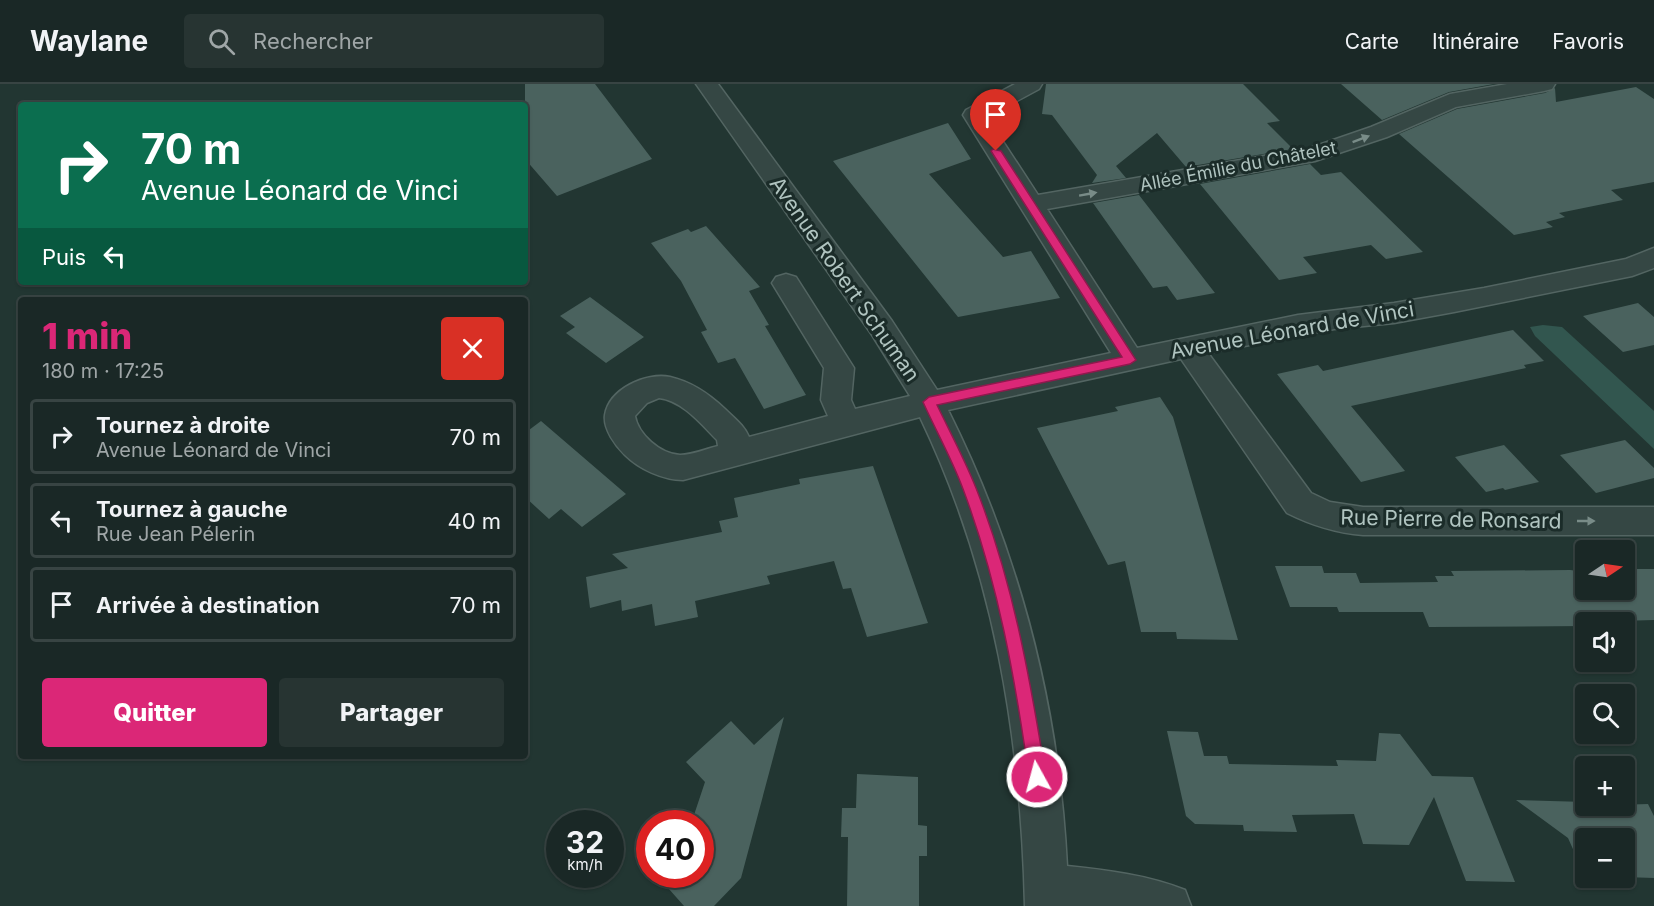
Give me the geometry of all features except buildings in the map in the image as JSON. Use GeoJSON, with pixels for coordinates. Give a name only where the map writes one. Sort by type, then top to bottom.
{"type":"FeatureCollection","features":[{"type":"Feature","properties":{"kind":"street","name":"Avenue Robert Schuman"},"geometry":{"type":"LineString","coordinates":[[707,84],[880,325],[929,402],[969,487],[992,552],[1010,620],[1036,758],[1046,895]]}},
{"type":"Feature","properties":{"kind":"street"},"geometry":{"type":"LineString","coordinates":[[1030,84],[974,115],[1130,360]]}},
{"type":"Feature","properties":{"kind":"street","name":"Allée Émilie du Châtelet"},"geometry":{"type":"LineString","coordinates":[[1030,204],[1315,154],[1369,136],[1450,101],[1544,84]]}},
{"type":"Feature","properties":{"kind":"street","name":"Avenue Léonard de Vinci"},"geometry":{"type":"LineString","coordinates":[[735,453],[929,402],[1337,318],[1393,314],[1632,267],[1654,256]]}},
{"type":"Feature","properties":{"kind":"street"},"geometry":{"type":"LineString","coordinates":[[786,283],[839,368],[836,400],[846,423]]}},
{"type":"Feature","properties":{"kind":"street","name":"Rue Pierre de Ronsard"},"geometry":{"type":"LineString","coordinates":[[1188,347],[1299,503],[1318,513],[1341,520],[1363,522],[1654,521]]}},
{"type":"Feature","properties":{"kind":"street"},"geometry":{"type":"LineString","coordinates":[[1046,895],[1105,892],[1168,906]]}},
{"type":"Feature","properties":{"kind":"shaded area"},"geometry":{"type":"Polygon","coordinates":[[[1543,325],[1562,327],[1654,411],[1654,449],[1535,336],[1530,327],[1543,325]]]}},
{"type":"Feature","properties":{"kind":"route"},"geometry":{"type":"LineString","coordinates":[[996,151],[1130,360],[929,402],[969,487],[992,552],[1010,620],[1024,687],[1037,777]]}}]}
